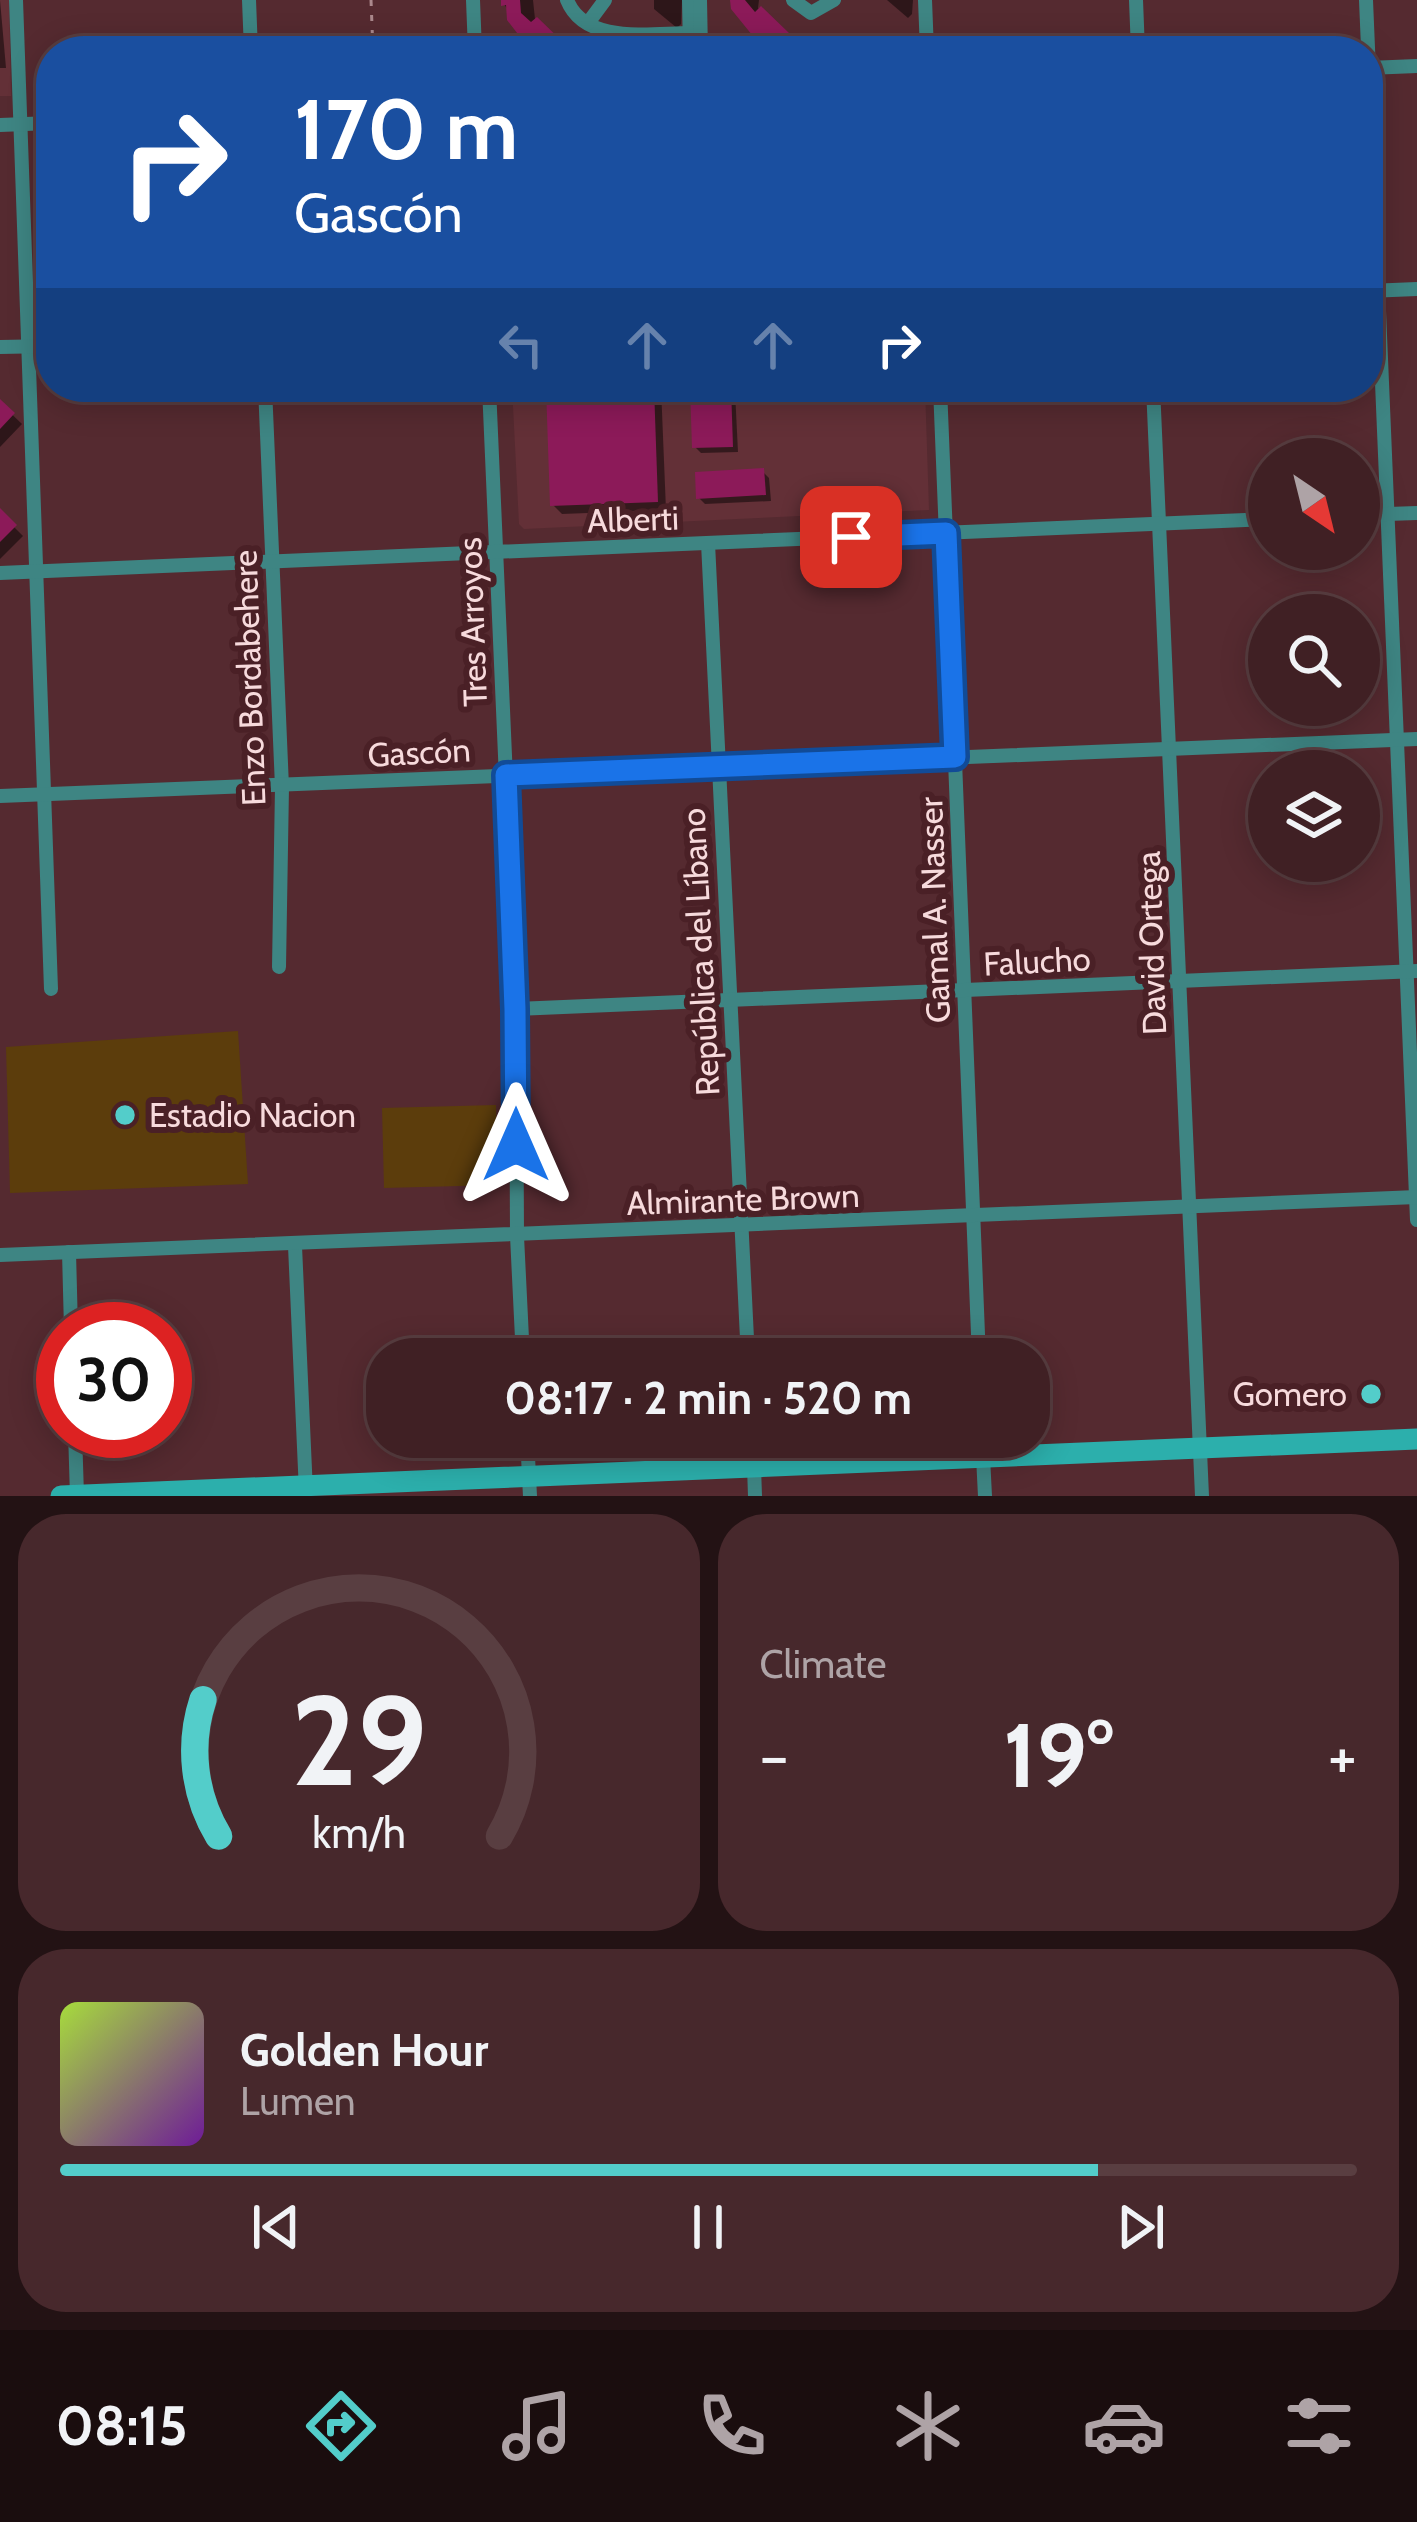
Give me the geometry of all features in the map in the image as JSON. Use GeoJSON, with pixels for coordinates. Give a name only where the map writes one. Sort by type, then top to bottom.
{"type":"FeatureCollection","features":[{"type":"Feature","properties":{"kind":"main road"},"geometry":{"type":"LineString","coordinates":[[1050,1447],[1200,1448],[1417,1439]]}},
{"type":"Feature","properties":{"kind":"main road"},"geometry":{"type":"LineString","coordinates":[[61,1496],[530,1486],[858,1458]]}},
{"type":"Feature","properties":{"kind":"street"},"geometry":{"type":"LineString","coordinates":[[16,0],[51,989]]}},
{"type":"Feature","properties":{"kind":"street"},"geometry":{"type":"LineString","coordinates":[[249,0],[250,36]]}},
{"type":"Feature","properties":{"kind":"street"},"geometry":{"type":"LineString","coordinates":[[472,0],[474,36]]}},
{"type":"Feature","properties":{"kind":"street"},"geometry":{"type":"LineString","coordinates":[[567,0],[574,14],[588,23],[606,32],[636,36]]}},
{"type":"Feature","properties":{"kind":"street"},"geometry":{"type":"LineString","coordinates":[[588,23],[605,0]]}},
{"type":"Feature","properties":{"kind":"street"},"geometry":{"type":"LineString","coordinates":[[688,0],[694,36]]}},
{"type":"Feature","properties":{"kind":"street"},"geometry":{"type":"LineString","coordinates":[[696,36],[700,0]]}},
{"type":"Feature","properties":{"kind":"street"},"geometry":{"type":"LineString","coordinates":[[793,0],[811,13],[834,0]]}},
{"type":"Feature","properties":{"kind":"street"},"geometry":{"type":"LineString","coordinates":[[925,0],[926,36]]}},
{"type":"Feature","properties":{"kind":"street"},"geometry":{"type":"LineString","coordinates":[[1136,0],[1137,36]]}},
{"type":"Feature","properties":{"kind":"street"},"geometry":{"type":"LineString","coordinates":[[1366,0],[1367,36]]}},
{"type":"Feature","properties":{"kind":"street"},"geometry":{"type":"LineString","coordinates":[[1383,67],[1417,66]]}},
{"type":"Feature","properties":{"kind":"street"},"geometry":{"type":"LineString","coordinates":[[0,125],[36,124]]}},
{"type":"Feature","properties":{"kind":"street"},"geometry":{"type":"LineString","coordinates":[[1383,291],[1417,289]]}},
{"type":"Feature","properties":{"kind":"street"},"geometry":{"type":"LineString","coordinates":[[0,347],[36,346]]}},
{"type":"Feature","properties":{"kind":"street","name":"Enzo Bordabehere"},"geometry":{"type":"LineString","coordinates":[[266,402],[281,787],[280,967]]}},
{"type":"Feature","properties":{"kind":"street","name":"Tres Arroyos"},"geometry":{"type":"LineString","coordinates":[[490,402],[515,1009],[522,1338]]}},
{"type":"Feature","properties":{"kind":"street","name":"Gamal A. Nasser"},"geometry":{"type":"LineString","coordinates":[[941,402],[978,1338]]}},
{"type":"Feature","properties":{"kind":"street","name":"David Ortega"},"geometry":{"type":"LineString","coordinates":[[1154,402],[1202,1496]]}},
{"type":"Feature","properties":{"kind":"street"},"geometry":{"type":"LineString","coordinates":[[1380,402],[1412,972],[1417,1220]]}},
{"type":"Feature","properties":{"kind":"street"},"geometry":{"type":"LineString","coordinates":[[1380,514],[1417,513]]}},
{"type":"Feature","properties":{"kind":"street","name":"Alberti"},"geometry":{"type":"LineString","coordinates":[[0,573],[1248,520]]}},
{"type":"Feature","properties":{"kind":"street","name":"República del Líbano"},"geometry":{"type":"LineString","coordinates":[[708,543],[747,1338]]}},
{"type":"Feature","properties":{"kind":"street","name":"Gascón"},"geometry":{"type":"LineString","coordinates":[[0,796],[1417,739]]}},
{"type":"Feature","properties":{"kind":"street","name":"Falucho"},"geometry":{"type":"LineString","coordinates":[[515,1009],[1412,972]]}},
{"type":"Feature","properties":{"kind":"street","name":"Almirante Brown"},"geometry":{"type":"LineString","coordinates":[[0,1255],[1416,1197]]}},
{"type":"Feature","properties":{"kind":"street"},"geometry":{"type":"LineString","coordinates":[[295,1246],[306,1491]]}},
{"type":"Feature","properties":{"kind":"street"},"geometry":{"type":"LineString","coordinates":[[69,1252],[70,1302]]}},
{"type":"Feature","properties":{"kind":"street"},"geometry":{"type":"LineString","coordinates":[[76,1458],[77,1496]]}},
{"type":"Feature","properties":{"kind":"street"},"geometry":{"type":"LineString","coordinates":[[754,1458],[755,1496]]}},
{"type":"Feature","properties":{"kind":"street"},"geometry":{"type":"LineString","coordinates":[[983,1458],[985,1496]]}},
{"type":"Feature","properties":{"kind":"path"},"geometry":{"type":"LineString","coordinates":[[371,0],[372,36]]}},
{"type":"Feature","properties":{"kind":"shaded area"},"geometry":{"type":"Polygon","coordinates":[[[0,0],[9,0],[11,96],[0,96],[0,0]]]}},
{"type":"Feature","properties":{"kind":"shaded area"},"geometry":{"type":"Polygon","coordinates":[[[513,402],[925,402],[929,510],[524,529],[519,524],[513,402]]]}},
{"type":"Feature","properties":{"kind":"shaded area","name":"Estadio Nacion"},"geometry":{"type":"Polygon","coordinates":[[[238,1031],[248,1184],[10,1193],[6,1047],[238,1031]]]}},
{"type":"Feature","properties":{"kind":"shaded area"},"geometry":{"type":"Polygon","coordinates":[[[496,1105],[498,1185],[384,1188],[382,1108],[496,1105]]]}},
{"type":"Feature","properties":{"kind":"building"},"geometry":{"type":"Polygon","coordinates":[[[501,0],[520,0],[521,13],[531,22],[537,17],[557,36],[519,36],[507,20],[506,5],[501,6],[501,0]]]}},
{"type":"Feature","properties":{"kind":"building"},"geometry":{"type":"Polygon","coordinates":[[[730,0],[745,0],[755,12],[761,6],[789,33],[753,36],[731,9],[730,0]]]}},
{"type":"Feature","properties":{"kind":"building"},"geometry":{"type":"Polygon","coordinates":[[[0,399],[15,413],[0,429],[0,399]]]}},
{"type":"Feature","properties":{"kind":"building"},"geometry":{"type":"Polygon","coordinates":[[[547,402],[655,402],[658,502],[550,506],[547,402]]]}},
{"type":"Feature","properties":{"kind":"building"},"geometry":{"type":"Polygon","coordinates":[[[690,402],[732,402],[733,447],[692,448],[690,402]]]}},
{"type":"Feature","properties":{"kind":"building"},"geometry":{"type":"Polygon","coordinates":[[[764,468],[766,495],[696,499],[695,472],[764,468]]]}},
{"type":"Feature","properties":{"kind":"building"},"geometry":{"type":"Polygon","coordinates":[[[0,508],[17,525],[0,542],[0,508]]]}},
{"type":"Feature","properties":{"kind":"place","name":"Estadio Nacion"},"geometry":{"type":"Point","coordinates":[125,1115]}},
{"type":"Feature","properties":{"kind":"place","name":"Gomero"},"geometry":{"type":"Point","coordinates":[1371,1394]}},
{"type":"Feature","properties":{"kind":"route"},"geometry":{"type":"LineString","coordinates":[[516,1145],[506,775],[955,757],[946,533],[851,537]]}}]}
